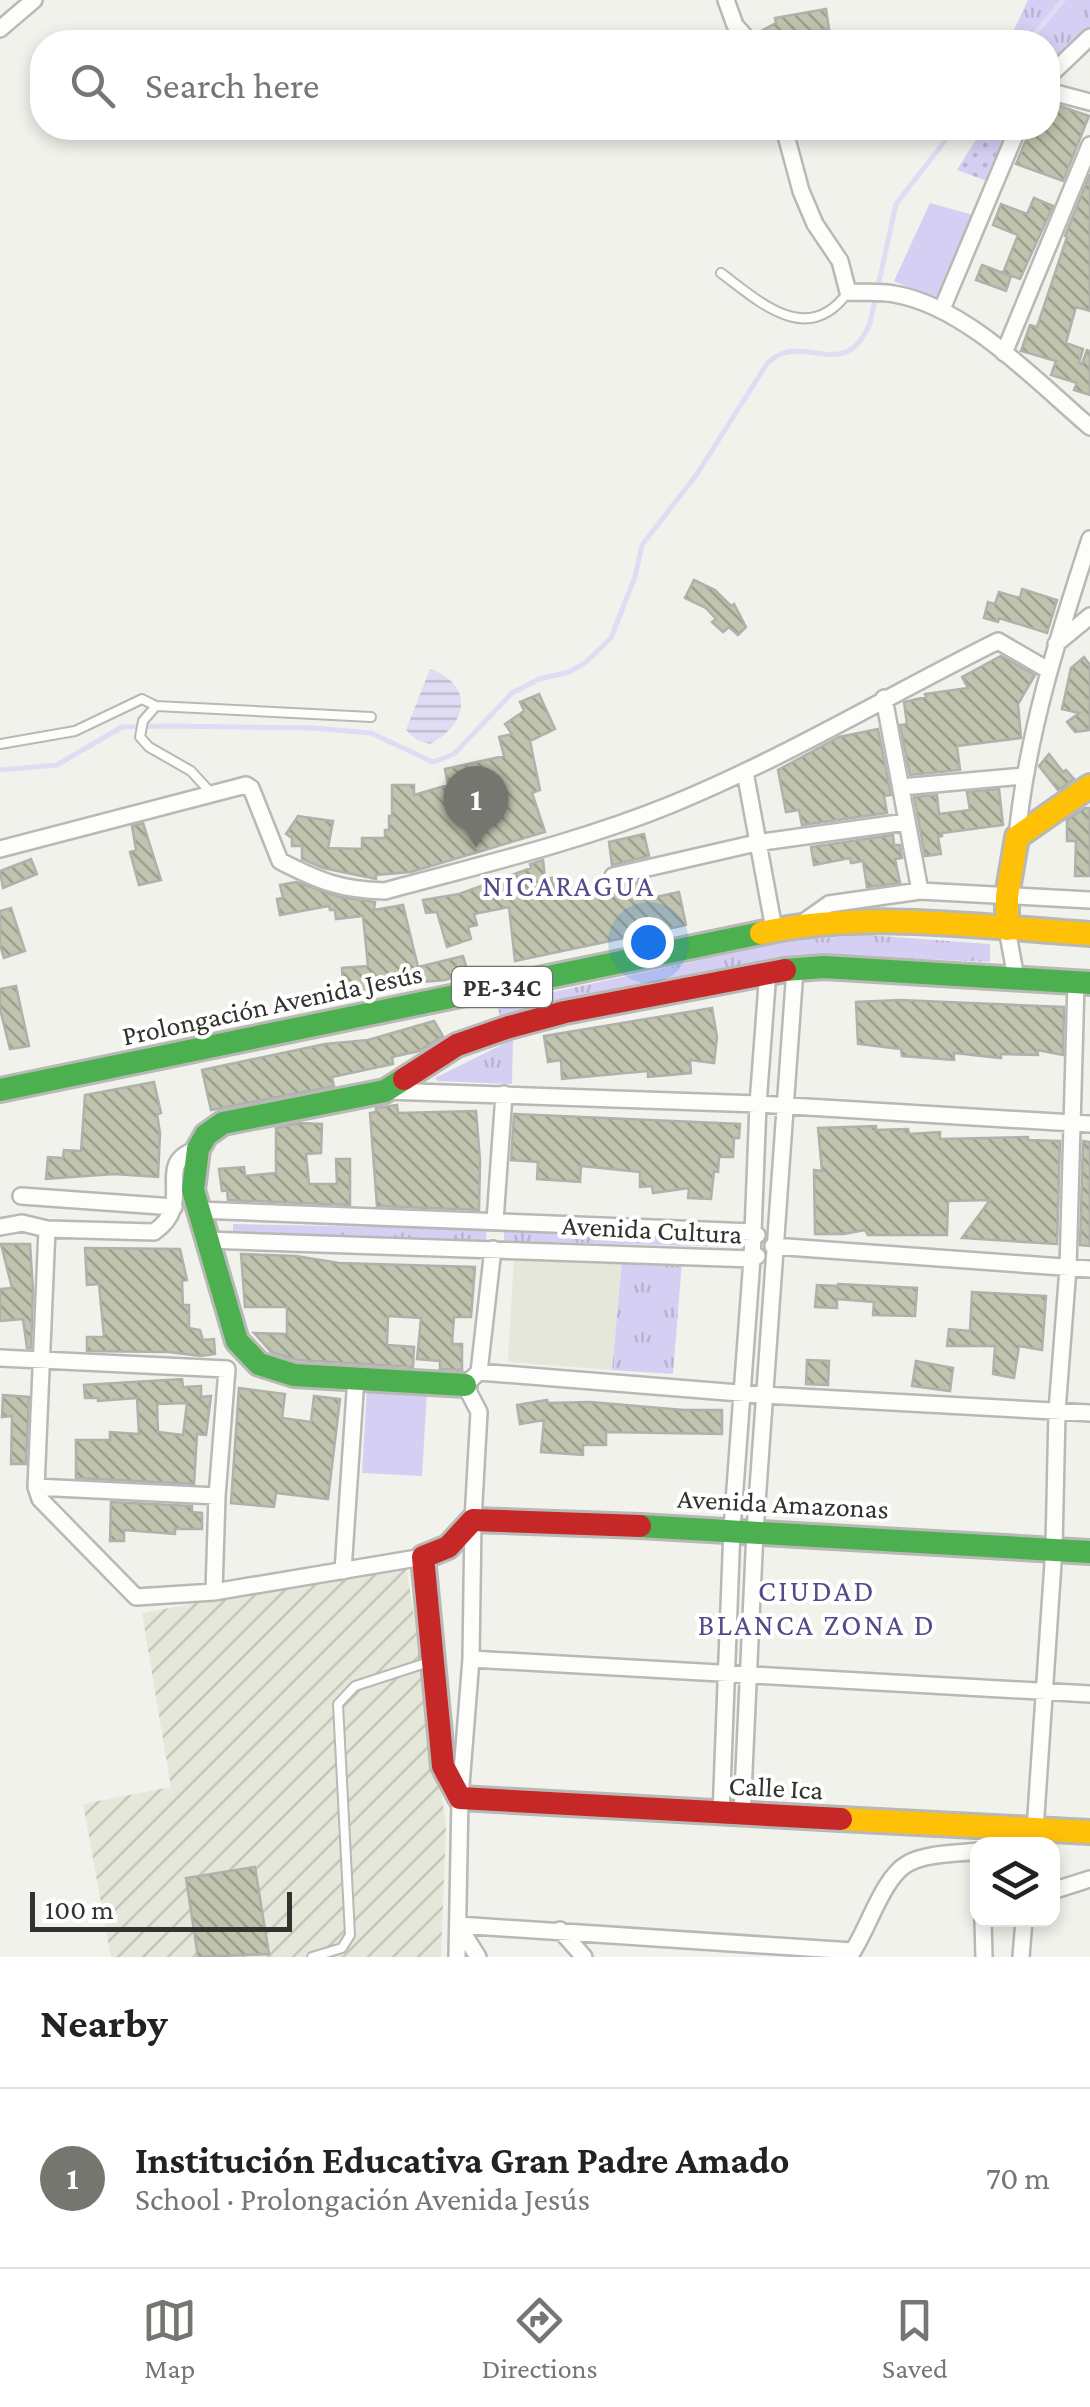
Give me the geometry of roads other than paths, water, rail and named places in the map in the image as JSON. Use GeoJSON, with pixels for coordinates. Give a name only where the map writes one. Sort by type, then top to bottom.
{"type":"FeatureCollection","features":[{"type":"Feature","properties":{"kind":"street"},"geometry":{"type":"LineString","coordinates":[[0,29],[34,0]]}},
{"type":"Feature","properties":{"kind":"street"},"geometry":{"type":"LineString","coordinates":[[726,0],[740,30]]}},
{"type":"Feature","properties":{"kind":"street"},"geometry":{"type":"LineString","coordinates":[[1060,66],[1090,37]]}},
{"type":"Feature","properties":{"kind":"street"},"geometry":{"type":"LineString","coordinates":[[1060,93],[1090,102]]}},
{"type":"Feature","properties":{"kind":"street"},"geometry":{"type":"LineString","coordinates":[[787,140],[815,224],[840,260],[852,292],[894,294],[942,310],[1004,353],[1090,427]]}},
{"type":"Feature","properties":{"kind":"street"},"geometry":{"type":"LineString","coordinates":[[942,310],[1013,140]]}},
{"type":"Feature","properties":{"kind":"street"},"geometry":{"type":"LineString","coordinates":[[1004,353],[1090,145]]}},
{"type":"Feature","properties":{"kind":"street"},"geometry":{"type":"LineString","coordinates":[[1016,978],[1007,929],[1008,896],[1023,776],[1048,670],[1090,538]]}},
{"type":"Feature","properties":{"kind":"street"},"geometry":{"type":"LineString","coordinates":[[1056,644],[1090,616]]}},
{"type":"Feature","properties":{"kind":"street"},"geometry":{"type":"LineString","coordinates":[[0,849],[249,786],[280,860],[314,878],[350,890],[386,891],[639,817],[745,772],[998,642],[1048,670]]}},
{"type":"Feature","properties":{"kind":"street"},"geometry":{"type":"LineString","coordinates":[[884,698],[920,891]]}},
{"type":"Feature","properties":{"kind":"street"},"geometry":{"type":"LineString","coordinates":[[745,772],[774,929]]}},
{"type":"Feature","properties":{"kind":"street"},"geometry":{"type":"LineString","coordinates":[[901,787],[1023,776]]}},
{"type":"Feature","properties":{"kind":"street"},"geometry":{"type":"LineString","coordinates":[[1017,836],[1090,786]]}},
{"type":"Feature","properties":{"kind":"street"},"geometry":{"type":"LineString","coordinates":[[613,876],[756,844],[906,822]]}},
{"type":"Feature","properties":{"kind":"street"},"geometry":{"type":"LineString","coordinates":[[798,926],[830,904],[920,891],[1090,900]]}},
{"type":"Feature","properties":{"kind":"street","name":"Prolongación Avenida Jesús"},"geometry":{"type":"LineString","coordinates":[[0,1090],[774,929],[867,920],[1090,934]]}},
{"type":"Feature","properties":{"kind":"street"},"geometry":{"type":"LineString","coordinates":[[385,1091],[457,1045],[509,1027],[768,970],[838,968],[1083,983],[1057,1411],[1054,1548],[1033,1837]]}},
{"type":"Feature","properties":{"kind":"street"},"geometry":{"type":"LineString","coordinates":[[731,1815],[728,1674],[743,1530],[764,1394],[794,969]]}},
{"type":"Feature","properties":{"kind":"street"},"geometry":{"type":"LineString","coordinates":[[731,1815],[748,1677],[741,1393],[768,970]]}},
{"type":"Feature","properties":{"kind":"street"},"geometry":{"type":"LineString","coordinates":[[0,1227],[22,1224],[154,1232],[186,1208],[193,1190],[198,1149],[206,1135],[223,1123],[385,1091],[784,1105],[1090,1124]]}},
{"type":"Feature","properties":{"kind":"street"},"geometry":{"type":"LineString","coordinates":[[495,1221],[504,1094]]}},
{"type":"Feature","properties":{"kind":"street","name":"Avenida Cultura"},"geometry":{"type":"LineString","coordinates":[[22,1196],[186,1208],[753,1232],[773,1246],[752,1259],[206,1240]]}},
{"type":"Feature","properties":{"kind":"street"},"geometry":{"type":"LineString","coordinates":[[186,1208],[206,1240],[237,1341],[259,1364],[294,1375],[472,1378],[1090,1413]]}},
{"type":"Feature","properties":{"kind":"street"},"geometry":{"type":"LineString","coordinates":[[47,1228],[36,1488],[40,1499],[136,1597],[214,1592],[423,1557],[448,1547],[472,1520]]}},
{"type":"Feature","properties":{"kind":"street"},"geometry":{"type":"LineString","coordinates":[[773,1246],[1090,1270]]}},
{"type":"Feature","properties":{"kind":"street"},"geometry":{"type":"LineString","coordinates":[[456,1957],[479,1412],[472,1378],[493,1250]]}},
{"type":"Feature","properties":{"kind":"street"},"geometry":{"type":"LineString","coordinates":[[0,1358],[227,1370],[214,1592]]}},
{"type":"Feature","properties":{"kind":"street"},"geometry":{"type":"LineString","coordinates":[[343,1571],[356,1377]]}},
{"type":"Feature","properties":{"kind":"street"},"geometry":{"type":"LineString","coordinates":[[36,1488],[217,1496]]}},
{"type":"Feature","properties":{"kind":"street","name":"Avenida Amazonas"},"geometry":{"type":"LineString","coordinates":[[472,1520],[743,1530],[1090,1552]]}},
{"type":"Feature","properties":{"kind":"street"},"geometry":{"type":"LineString","coordinates":[[423,1557],[443,1766],[460,1798]]}},
{"type":"Feature","properties":{"kind":"street"},"geometry":{"type":"LineString","coordinates":[[471,1659],[1090,1694]]}},
{"type":"Feature","properties":{"kind":"street","name":"Calle Ica"},"geometry":{"type":"LineString","coordinates":[[460,1798],[1033,1837],[1090,1832]]}},
{"type":"Feature","properties":{"kind":"street"},"geometry":{"type":"LineString","coordinates":[[458,1925],[851,1954],[860,1944],[889,1884],[904,1865],[918,1859],[970,1852]]}},
{"type":"Feature","properties":{"kind":"street"},"geometry":{"type":"LineString","coordinates":[[1060,1888],[1090,1879]]}},
{"type":"Feature","properties":{"kind":"street"},"geometry":{"type":"LineString","coordinates":[[458,1925],[478,1957]]}},
{"type":"Feature","properties":{"kind":"street"},"geometry":{"type":"LineString","coordinates":[[983,1927],[984,1957]]}},
{"type":"Feature","properties":{"kind":"street"},"geometry":{"type":"LineString","coordinates":[[1021,1957],[1023,1927]]}},
{"type":"Feature","properties":{"kind":"street"},"geometry":{"type":"LineString","coordinates":[[560,1930],[584,1957]]}},
{"type":"Feature","properties":{"kind":"lane"},"geometry":{"type":"LineString","coordinates":[[720,273],[777,314],[795,320],[824,313],[852,292]]}},
{"type":"Feature","properties":{"kind":"lane"},"geometry":{"type":"LineString","coordinates":[[0,744],[75,732],[142,699],[156,706],[371,717]]}},
{"type":"Feature","properties":{"kind":"lane"},"geometry":{"type":"LineString","coordinates":[[156,706],[143,721],[140,737],[149,748],[190,771],[212,794]]}},
{"type":"Feature","properties":{"kind":"lane"},"geometry":{"type":"LineString","coordinates":[[312,1957],[342,1948],[350,1935],[338,1704],[355,1686],[433,1660]]}},
{"type":"Feature","properties":{"kind":"waterway"},"geometry":{"type":"LineString","coordinates":[[1038,30],[1063,0]]}},
{"type":"Feature","properties":{"kind":"waterway"},"geometry":{"type":"LineString","coordinates":[[0,770],[57,765],[122,727],[312,728],[371,733],[433,762],[454,754],[512,693],[539,679],[569,672],[585,663],[611,638],[635,577],[642,545],[697,474],[768,362],[796,351],[842,353],[861,339],[870,323],[896,204],[946,140]]}},
{"type":"Feature","properties":{"kind":"place","name":"Institución Educativa Gran Padre Amado"},"geometry":{"type":"Point","coordinates":[476,848]}},
{"type":"Feature","properties":{"kind":"district","name":"NICARAGUA"},"geometry":{"type":"Point","coordinates":[569,886]}},
{"type":"Feature","properties":{"kind":"district","name":"CIUDAD BLANCA ZONA D"},"geometry":{"type":"Point","coordinates":[817,1608]}}]}
